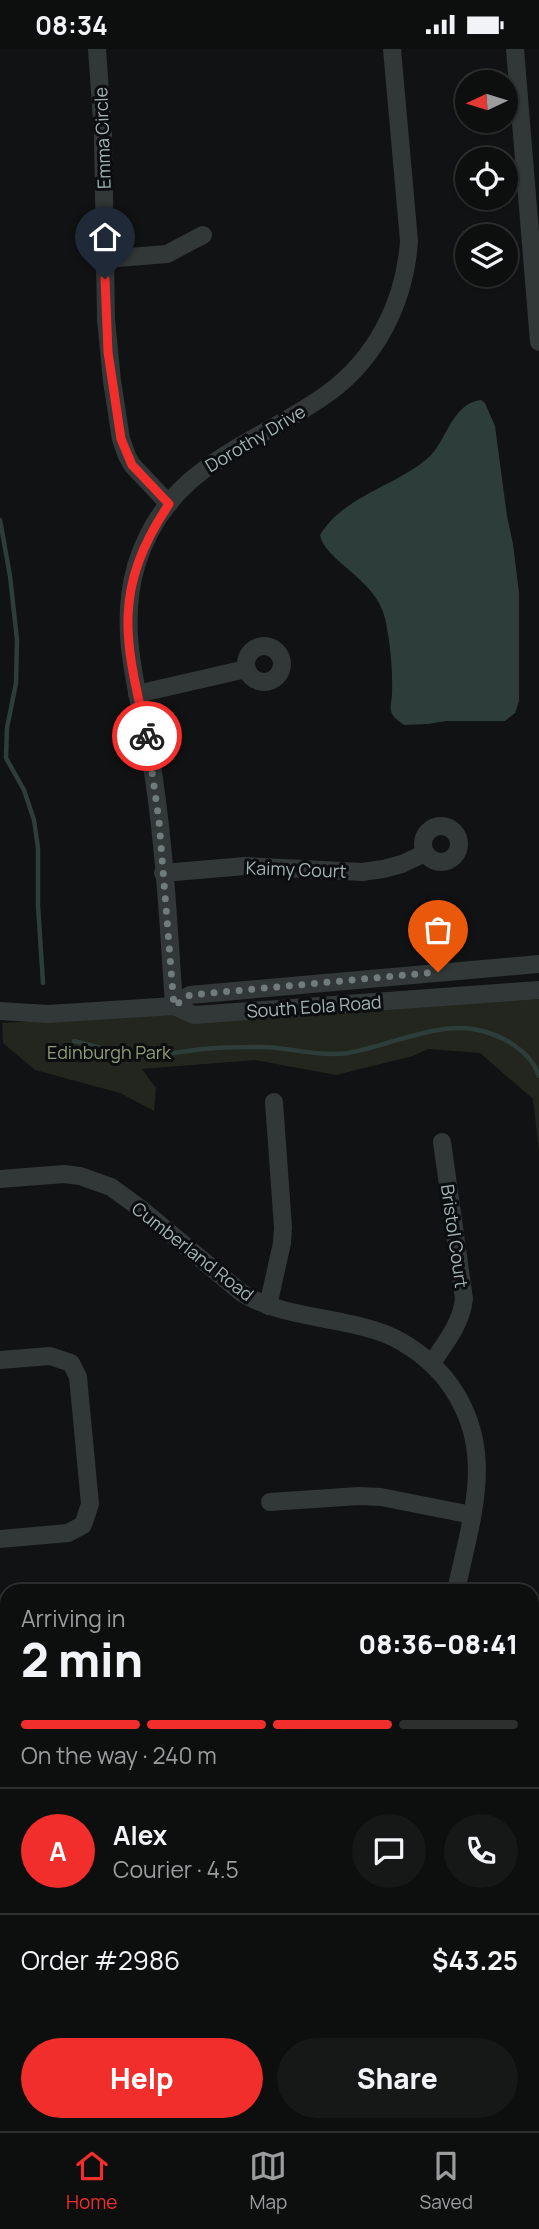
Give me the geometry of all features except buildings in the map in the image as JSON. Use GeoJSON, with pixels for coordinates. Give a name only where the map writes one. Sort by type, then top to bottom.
{"type":"FeatureCollection","features":[{"type":"Feature","properties":{"kind":"street","name":"Emma Circle"},"geometry":{"type":"LineString","coordinates":[[97,49],[103,135],[108,352],[121,439],[132,465],[169,504]]}},
{"type":"Feature","properties":{"kind":"street","name":"Dorothy Drive"},"geometry":{"type":"LineString","coordinates":[[174,1006],[154,780],[128,645],[131,585],[145,544],[169,504],[191,478],[211,463],[328,393],[363,360],[389,320],[397,302],[407,263],[409,241],[392,49]]}},
{"type":"Feature","properties":{"kind":"street"},"geometry":{"type":"LineString","coordinates":[[515,49],[539,342]]}},
{"type":"Feature","properties":{"kind":"street"},"geometry":{"type":"LineString","coordinates":[[105,258],[167,254],[203,235]]}},
{"type":"Feature","properties":{"kind":"street"},"geometry":{"type":"LineString","coordinates":[[137,694],[246,669]]}},
{"type":"Feature","properties":{"kind":"street","name":"Kaimy Court"},"geometry":{"type":"LineString","coordinates":[[163,873],[245,866],[362,871],[383,869],[425,853]]}},
{"type":"Feature","properties":{"kind":"street","name":"South Eola Road"},"geometry":{"type":"LineString","coordinates":[[174,1006],[190,995],[539,964]]}},
{"type":"Feature","properties":{"kind":"street","name":"South Eola Road"},"geometry":{"type":"LineString","coordinates":[[0,1011],[48,1014],[174,1006],[194,1015],[539,990]]}},
{"type":"Feature","properties":{"kind":"street"},"geometry":{"type":"LineString","coordinates":[[268,1306],[283,1227],[274,1102]]}},
{"type":"Feature","properties":{"kind":"street","name":"Bristol Court"},"geometry":{"type":"LineString","coordinates":[[432,1363],[456,1326],[464,1299],[442,1142]]}},
{"type":"Feature","properties":{"kind":"street","name":"Cumberland Road"},"geometry":{"type":"LineString","coordinates":[[0,1178],[64,1174],[80,1176],[111,1187],[242,1293],[268,1306],[375,1330],[405,1344],[432,1363],[459,1400],[472,1430],[478,1459],[472,1515],[457,1584]]}},
{"type":"Feature","properties":{"kind":"street"},"geometry":{"type":"LineString","coordinates":[[0,1360],[50,1356],[71,1363],[78,1377],[90,1504],[83,1525],[68,1533],[0,1539]]}},
{"type":"Feature","properties":{"kind":"street"},"geometry":{"type":"LineString","coordinates":[[270,1502],[381,1497],[472,1515]]}},
{"type":"Feature","properties":{"kind":"green space","name":"Edinburgh Park"},"geometry":{"type":"Polygon","coordinates":[[[539,991],[539,1151],[533,1099],[480,1053],[428,1049],[413,1056],[336,1075],[255,1060],[142,1069],[156,1088],[154,1111],[120,1093],[35,1070],[3,1043],[2,1023],[539,991]]]}},
{"type":"Feature","properties":{"kind":"shaded area"},"geometry":{"type":"Polygon","coordinates":[[[481,400],[495,426],[513,544],[519,593],[519,701],[515,713],[505,721],[446,721],[404,725],[391,711],[391,656],[380,604],[362,581],[331,553],[320,535],[343,510],[418,466],[437,448],[457,414],[464,407],[481,400]]]}},
{"type":"Feature","properties":{"kind":"waterway"},"geometry":{"type":"LineString","coordinates":[[0,520],[17,640],[16,683],[7,728],[6,758],[24,790],[34,820],[38,848],[38,905],[43,983]]}},
{"type":"Feature","properties":{"kind":"waterway"},"geometry":{"type":"LineString","coordinates":[[74,1041],[135,1055],[255,1047],[337,1054],[364,1050],[430,1031],[462,1028],[487,1032],[506,1040],[523,1052],[539,1076]]}},
{"type":"Feature","properties":{"kind":"way so far"},"geometry":{"type":"LineString","coordinates":[[147,736],[159,821],[174,1006],[190,995],[438,972]]}},
{"type":"Feature","properties":{"kind":"route"},"geometry":{"type":"LineString","coordinates":[[105,279],[108,352],[121,439],[132,465],[169,504],[155,525],[137,564],[128,609],[131,664],[147,736]]}}]}
